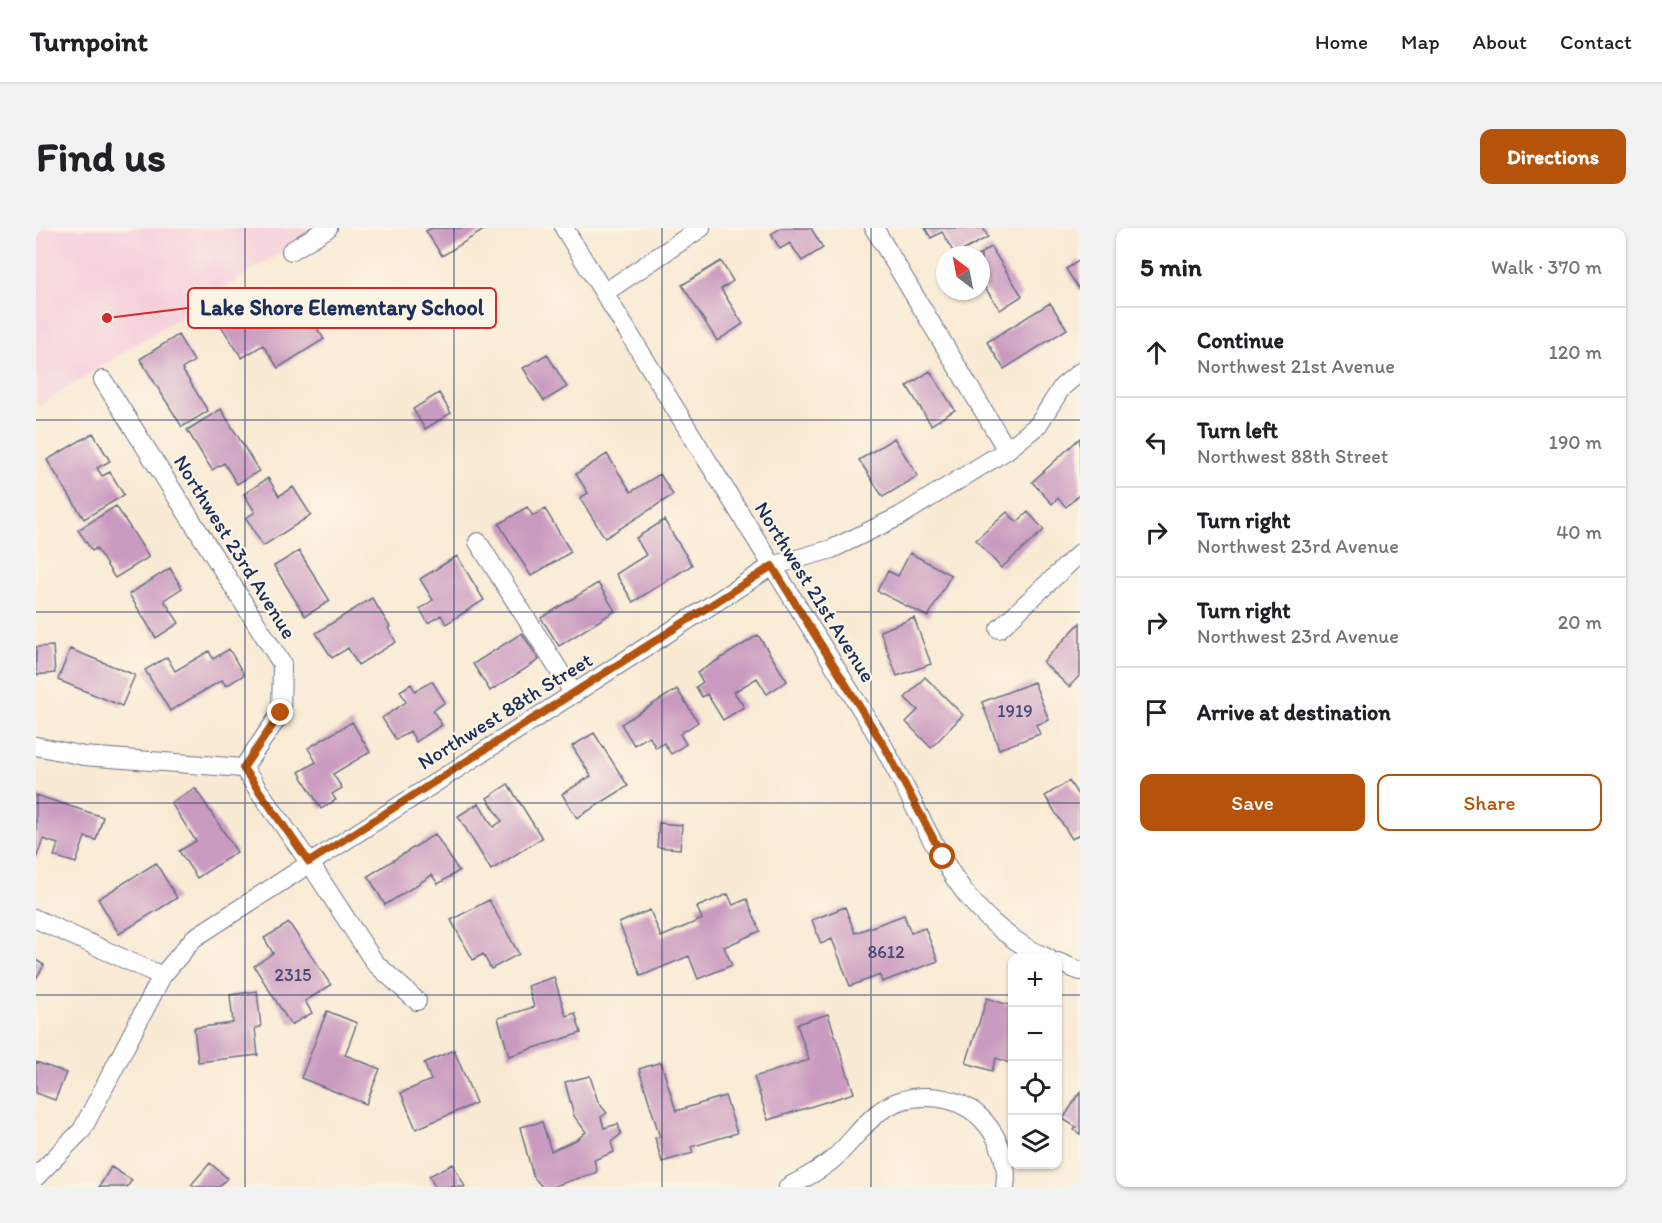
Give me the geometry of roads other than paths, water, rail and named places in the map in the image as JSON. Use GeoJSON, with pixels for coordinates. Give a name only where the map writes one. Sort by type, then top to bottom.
{"type":"FeatureCollection","features":[{"type":"Feature","properties":{"kind":"street"},"geometry":{"type":"LineString","coordinates":[[291,251],[328,228]]}},
{"type":"Feature","properties":{"kind":"street","name":"Northwest 21st Avenue"},"geometry":{"type":"LineString","coordinates":[[564,228],[886,749],[943,857],[966,894],[989,919],[1011,937],[1041,953]]}},
{"type":"Feature","properties":{"kind":"street"},"geometry":{"type":"LineString","coordinates":[[874,228],[1007,450]]}},
{"type":"Feature","properties":{"kind":"street"},"geometry":{"type":"LineString","coordinates":[[604,293],[699,229]]}},
{"type":"Feature","properties":{"kind":"street","name":"Northwest 88th Street"},"geometry":{"type":"LineString","coordinates":[[36,1177],[82,1131],[162,976],[194,938],[772,566],[832,549],[900,516],[1007,450],[1038,425],[1062,387],[1080,372]]}},
{"type":"Feature","properties":{"kind":"street","name":"Northwest 23rd Avenue"},"geometry":{"type":"LineString","coordinates":[[103,380],[282,664],[281,713],[243,768]]}},
{"type":"Feature","properties":{"kind":"street"},"geometry":{"type":"LineString","coordinates":[[478,542],[574,694]]}},
{"type":"Feature","properties":{"kind":"street"},"geometry":{"type":"LineString","coordinates":[[999,629],[1080,553]]}},
{"type":"Feature","properties":{"kind":"street"},"geometry":{"type":"LineString","coordinates":[[36,746],[84,756],[243,768],[309,862],[375,963],[417,1001]]}},
{"type":"Feature","properties":{"kind":"street"},"geometry":{"type":"LineString","coordinates":[[36,919],[162,976]]}},
{"type":"Feature","properties":{"kind":"street"},"geometry":{"type":"LineString","coordinates":[[1062,964],[1080,971]]}},
{"type":"Feature","properties":{"kind":"street"},"geometry":{"type":"LineString","coordinates":[[788,1187],[830,1161],[879,1112],[908,1099],[940,1097],[971,1108],[991,1129],[1001,1150],[1007,1176],[1005,1187]]}},
{"type":"Feature","properties":{"kind":"place","name":"Lake Shore Elementary School"},"geometry":{"type":"Point","coordinates":[107,318]}}]}
